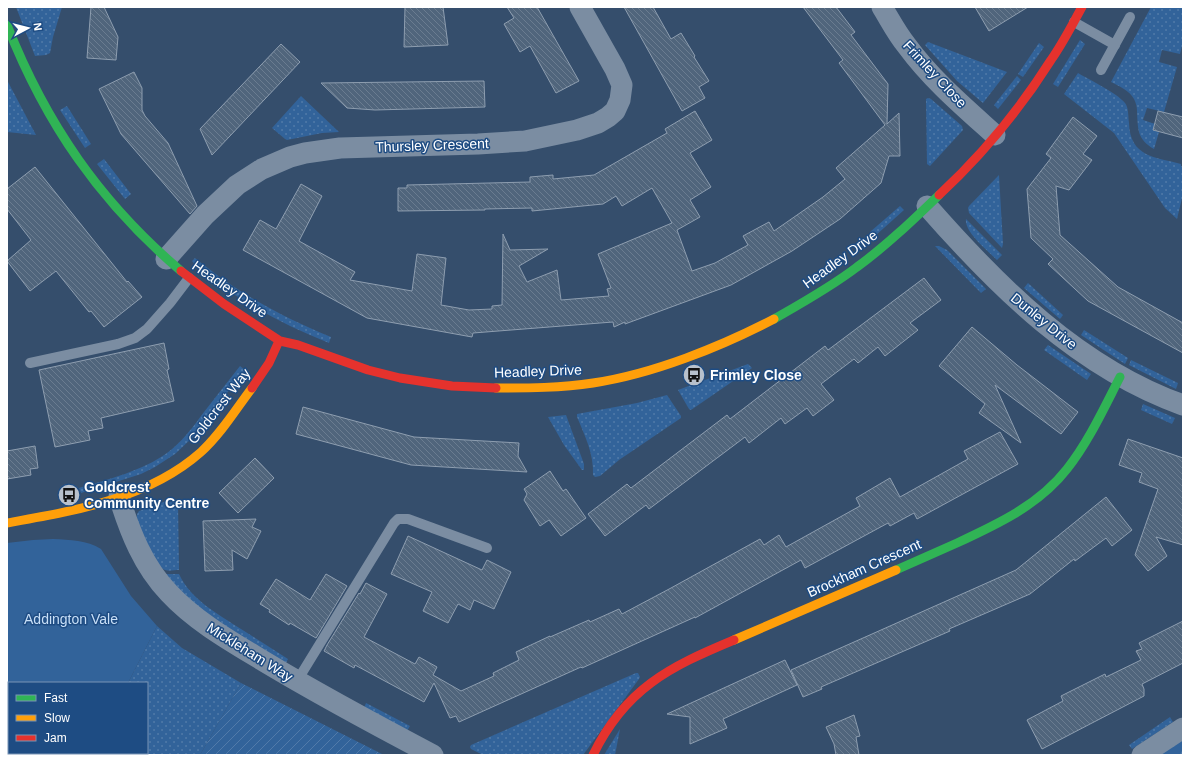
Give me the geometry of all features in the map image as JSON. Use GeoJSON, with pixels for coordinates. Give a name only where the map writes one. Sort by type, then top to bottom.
{"type":"FeatureCollection","features":[{"type":"Feature","properties":{"kind":"street","name":"Thursley Crescent"},"geometry":{"type":"LineString","coordinates":[[166,259],[204,215],[237,185],[262,169],[290,157],[305,153],[340,148],[525,141],[565,134],[598,123],[608,117],[617,107],[620,100],[622,85],[615,69],[580,7]]}},
{"type":"Feature","properties":{"kind":"street","name":"Frimley Close"},"geometry":{"type":"LineString","coordinates":[[882,7],[918,61],[948,93],[995,135]]}},
{"type":"Feature","properties":{"kind":"street","name":"Headley Drive"},"geometry":{"type":"LineString","coordinates":[[7,25],[29,77],[46,109],[72,151],[105,194],[124,216],[166,259],[226,306],[280,341],[310,349],[343,362],[375,372],[413,381],[434,384],[503,388],[575,385],[617,378],[661,366],[745,333],[786,312],[857,267],[876,253],[964,171],[1020,105],[1036,83],[1082,7]]}},
{"type":"Feature","properties":{"kind":"street","name":"Dunley Drive"},"geometry":{"type":"LineString","coordinates":[[927,206],[976,259],[1030,312],[1072,346],[1120,377],[1157,395],[1183,405]]}},
{"type":"Feature","properties":{"kind":"street","name":"Goldcrest Way"},"geometry":{"type":"LineString","coordinates":[[7,523],[66,512],[119,497],[141,489],[172,473],[198,455],[226,423],[269,362],[280,341]]}},
{"type":"Feature","properties":{"kind":"street","name":"Brockham Crescent"},"geometry":{"type":"LineString","coordinates":[[593,755],[603,735],[619,712],[643,689],[670,670],[750,633],[985,530],[1005,520],[1032,503],[1055,483],[1073,461],[1120,377]]}},
{"type":"Feature","properties":{"kind":"street","name":"Mickleham Way"},"geometry":{"type":"LineString","coordinates":[[119,497],[137,547],[151,570],[169,593],[196,617],[212,629],[297,682],[433,755]]}},
{"type":"Feature","properties":{"kind":"street"},"geometry":{"type":"LineString","coordinates":[[1142,755],[1183,728]]}},
{"type":"Feature","properties":{"kind":"lane"},"geometry":{"type":"LineString","coordinates":[[1101,70],[1130,17]]}},
{"type":"Feature","properties":{"kind":"lane"},"geometry":{"type":"LineString","coordinates":[[1074,22],[1115,45]]}},
{"type":"Feature","properties":{"kind":"lane"},"geometry":{"type":"LineString","coordinates":[[30,363],[118,344],[135,338],[147,329],[170,303],[189,278]]}},
{"type":"Feature","properties":{"kind":"lane"},"geometry":{"type":"LineString","coordinates":[[297,682],[394,523],[398,519],[408,519],[487,548]]}},
{"type":"Feature","properties":{"kind":"green space"},"geometry":{"type":"Polygon","coordinates":[[[16,7],[62,7],[50,53],[35,56],[16,7]]]}},
{"type":"Feature","properties":{"kind":"green space"},"geometry":{"type":"Polygon","coordinates":[[[1151,7],[1183,7],[1183,42],[1180,54],[1162,50],[1159,62],[1177,67],[1164,112],[1147,108],[1143,120],[1155,124],[1153,130],[1159,132],[1154,149],[1141,138],[1138,129],[1137,106],[1135,100],[1124,89],[1111,82],[1151,7]]]}},
{"type":"Feature","properties":{"kind":"green space"},"geometry":{"type":"Polygon","coordinates":[[[1080,40],[1085,44],[1058,87],[1053,84],[1080,40]]]}},
{"type":"Feature","properties":{"kind":"green space"},"geometry":{"type":"Polygon","coordinates":[[[928,42],[1007,72],[983,103],[957,81],[925,45],[928,42]]]}},
{"type":"Feature","properties":{"kind":"green space"},"geometry":{"type":"Polygon","coordinates":[[[1039,43],[1044,47],[1023,77],[1018,74],[1039,43]]]}},
{"type":"Feature","properties":{"kind":"green space"},"geometry":{"type":"Polygon","coordinates":[[[1078,73],[1110,91],[1125,103],[1128,110],[1130,134],[1134,143],[1139,149],[1153,157],[1181,164],[1183,167],[1183,194],[1177,219],[1165,208],[1114,133],[1064,94],[1078,73]]]}},
{"type":"Feature","properties":{"kind":"green space"},"geometry":{"type":"Polygon","coordinates":[[[1017,76],[1021,80],[998,109],[994,105],[1017,76]]]}},
{"type":"Feature","properties":{"kind":"green space"},"geometry":{"type":"Polygon","coordinates":[[[7,80],[36,135],[7,132],[7,80]]]}},
{"type":"Feature","properties":{"kind":"green space"},"geometry":{"type":"Polygon","coordinates":[[[301,96],[339,132],[322,133],[287,140],[272,128],[301,96]]]}},
{"type":"Feature","properties":{"kind":"green space"},"geometry":{"type":"Polygon","coordinates":[[[928,98],[962,126],[963,130],[930,166],[927,164],[926,99],[928,98]]]}},
{"type":"Feature","properties":{"kind":"green space"},"geometry":{"type":"Polygon","coordinates":[[[67,106],[91,144],[85,148],[60,110],[67,106]]]}},
{"type":"Feature","properties":{"kind":"green space"},"geometry":{"type":"Polygon","coordinates":[[[104,159],[131,194],[125,199],[97,164],[104,159]]]}},
{"type":"Feature","properties":{"kind":"green space"},"geometry":{"type":"Polygon","coordinates":[[[999,175],[1002,248],[969,213],[968,208],[999,175]]]}},
{"type":"Feature","properties":{"kind":"green space"},"geometry":{"type":"Polygon","coordinates":[[[900,206],[904,210],[875,236],[870,232],[900,206]]]}},
{"type":"Feature","properties":{"kind":"green space"},"geometry":{"type":"Polygon","coordinates":[[[966,219],[1002,255],[997,260],[969,230],[966,224],[966,219]]]}},
{"type":"Feature","properties":{"kind":"green space"},"geometry":{"type":"Polygon","coordinates":[[[935,246],[939,246],[947,250],[986,289],[981,293],[935,246]]]}},
{"type":"Feature","properties":{"kind":"green space"},"geometry":{"type":"Polygon","coordinates":[[[195,258],[211,271],[260,303],[294,321],[331,337],[329,343],[274,318],[235,295],[202,272],[192,261],[195,258]]]}},
{"type":"Feature","properties":{"kind":"green space"},"geometry":{"type":"Polygon","coordinates":[[[1028,283],[1063,315],[1060,319],[1024,288],[1028,283]]]}},
{"type":"Feature","properties":{"kind":"green space"},"geometry":{"type":"Polygon","coordinates":[[[1084,330],[1128,358],[1125,364],[1081,335],[1084,330]]]}},
{"type":"Feature","properties":{"kind":"green space"},"geometry":{"type":"Polygon","coordinates":[[[1048,345],[1091,374],[1087,380],[1044,350],[1048,345]]]}},
{"type":"Feature","properties":{"kind":"green space"},"geometry":{"type":"Polygon","coordinates":[[[1131,360],[1178,383],[1176,389],[1129,365],[1131,360]]]}},
{"type":"Feature","properties":{"kind":"green space"},"geometry":{"type":"Polygon","coordinates":[[[748,364],[752,368],[691,410],[678,390],[748,364]]]}},
{"type":"Feature","properties":{"kind":"green space"},"geometry":{"type":"Polygon","coordinates":[[[240,366],[245,370],[191,439],[175,454],[141,474],[81,493],[79,488],[136,470],[167,453],[191,429],[240,366]]]}},
{"type":"Feature","properties":{"kind":"green space"},"geometry":{"type":"Polygon","coordinates":[[[667,395],[681,418],[619,460],[600,476],[595,477],[593,475],[592,460],[586,438],[577,414],[637,403],[667,395]]]}},
{"type":"Feature","properties":{"kind":"green space"},"geometry":{"type":"Polygon","coordinates":[[[1143,404],[1175,418],[1172,424],[1141,410],[1143,404]]]}},
{"type":"Feature","properties":{"kind":"green space"},"geometry":{"type":"Polygon","coordinates":[[[566,415],[584,464],[584,470],[582,470],[564,445],[548,417],[566,415]]]}},
{"type":"Feature","properties":{"kind":"green space"},"geometry":{"type":"Polygon","coordinates":[[[166,501],[178,503],[179,570],[166,570],[159,566],[147,546],[137,518],[139,511],[166,501]]]}},
{"type":"Feature","properties":{"kind":"green space","name":"Addington Vale"},"geometry":{"type":"Polygon","coordinates":[[[33,540],[72,540],[84,542],[101,549],[131,596],[157,626],[129,682],[8,682],[8,754],[91,755],[7,755],[7,543],[33,540]]]}},
{"type":"Feature","properties":{"kind":"green space"},"geometry":{"type":"Polygon","coordinates":[[[165,574],[179,574],[184,583],[206,606],[288,659],[285,665],[218,622],[188,599],[165,574]]]}},
{"type":"Feature","properties":{"kind":"green space"},"geometry":{"type":"Polygon","coordinates":[[[157,626],[182,648],[241,683],[200,755],[91,755],[148,754],[148,682],[129,682],[157,626]]]}},
{"type":"Feature","properties":{"kind":"green space"},"geometry":{"type":"Polygon","coordinates":[[[638,673],[640,677],[639,679],[583,755],[483,755],[470,747],[471,745],[638,673]]]}},
{"type":"Feature","properties":{"kind":"green space"},"geometry":{"type":"Polygon","coordinates":[[[241,683],[384,755],[200,755],[241,683]]]}},
{"type":"Feature","properties":{"kind":"green space"},"geometry":{"type":"Polygon","coordinates":[[[366,703],[410,726],[407,731],[364,708],[366,703]]]}},
{"type":"Feature","properties":{"kind":"green space"},"geometry":{"type":"Polygon","coordinates":[[[1170,717],[1173,722],[1132,749],[1129,745],[1170,717]]]}},
{"type":"Feature","properties":{"kind":"green space"},"geometry":{"type":"Polygon","coordinates":[[[620,729],[615,755],[604,755],[620,729]]]}},
{"type":"Feature","properties":{"kind":"green space"},"geometry":{"type":"Polygon","coordinates":[[[1183,739],[1183,755],[1159,755],[1183,739]]]}},
{"type":"Feature","properties":{"kind":"building"},"geometry":{"type":"Polygon","coordinates":[[[91,7],[104,7],[118,37],[116,60],[87,58],[91,7]]]}},
{"type":"Feature","properties":{"kind":"building"},"geometry":{"type":"Polygon","coordinates":[[[405,7],[443,7],[448,45],[404,47],[405,7]]]}},
{"type":"Feature","properties":{"kind":"building"},"geometry":{"type":"Polygon","coordinates":[[[507,7],[537,7],[579,81],[556,93],[530,46],[520,52],[504,24],[514,18],[507,7]]]}},
{"type":"Feature","properties":{"kind":"building"},"geometry":{"type":"Polygon","coordinates":[[[624,7],[653,7],[671,39],[681,33],[709,81],[699,87],[705,98],[682,111],[624,7]]]}},
{"type":"Feature","properties":{"kind":"building"},"geometry":{"type":"Polygon","coordinates":[[[803,7],[836,7],[855,32],[851,35],[888,84],[887,124],[899,113],[900,156],[889,156],[881,183],[840,219],[792,251],[731,285],[614,327],[613,322],[473,333],[472,337],[367,318],[243,250],[260,220],[276,229],[301,184],[322,196],[299,241],[355,272],[350,280],[412,291],[417,254],[446,258],[441,305],[469,310],[492,309],[492,306],[502,305],[503,234],[510,250],[548,249],[519,266],[527,282],[557,270],[561,300],[609,296],[607,289],[611,288],[598,254],[672,223],[652,188],[622,206],[616,196],[603,204],[532,211],[532,208],[398,211],[398,188],[407,188],[407,185],[530,182],[530,177],[553,175],[553,179],[594,175],[667,133],[665,129],[695,111],[712,140],[690,153],[711,187],[690,200],[700,217],[677,230],[692,271],[715,263],[748,245],[743,236],[769,222],[774,231],[823,197],[845,179],[836,168],[885,125],[839,63],[843,60],[803,7]]]}},
{"type":"Feature","properties":{"kind":"building"},"geometry":{"type":"Polygon","coordinates":[[[975,7],[1028,7],[989,31],[975,7]]]}},
{"type":"Feature","properties":{"kind":"building"},"geometry":{"type":"Polygon","coordinates":[[[281,44],[300,62],[212,155],[200,129],[281,44]]]}},
{"type":"Feature","properties":{"kind":"building"},"geometry":{"type":"Polygon","coordinates":[[[134,72],[142,88],[142,110],[145,116],[168,143],[197,206],[190,214],[121,134],[99,89],[134,72]]]}},
{"type":"Feature","properties":{"kind":"building"},"geometry":{"type":"Polygon","coordinates":[[[484,81],[485,107],[375,110],[347,108],[321,83],[484,81]]]}},
{"type":"Feature","properties":{"kind":"building"},"geometry":{"type":"Polygon","coordinates":[[[1158,111],[1183,117],[1183,138],[1153,130],[1158,111]]]}},
{"type":"Feature","properties":{"kind":"building"},"geometry":{"type":"Polygon","coordinates":[[[1073,117],[1097,136],[1083,154],[1092,160],[1069,190],[1056,186],[1060,235],[1118,287],[1183,323],[1183,353],[1088,301],[1048,264],[1053,259],[1031,238],[1027,189],[1051,158],[1046,154],[1073,117]]]}},
{"type":"Feature","properties":{"kind":"building"},"geometry":{"type":"Polygon","coordinates":[[[35,167],[127,282],[128,281],[142,297],[104,327],[91,311],[89,312],[56,271],[30,291],[7,261],[31,240],[7,209],[7,189],[35,167]]]}},
{"type":"Feature","properties":{"kind":"building"},"geometry":{"type":"Polygon","coordinates":[[[924,278],[941,300],[910,323],[918,330],[885,356],[878,347],[858,363],[854,359],[821,384],[834,400],[813,416],[807,408],[785,424],[781,418],[749,443],[745,437],[649,509],[646,505],[605,536],[588,514],[627,484],[631,488],[727,415],[730,419],[825,346],[828,350],[924,278]]]}},
{"type":"Feature","properties":{"kind":"building"},"geometry":{"type":"Polygon","coordinates":[[[972,327],[1017,365],[1078,412],[1061,434],[995,385],[1021,443],[979,413],[985,404],[939,366],[972,327]]]}},
{"type":"Feature","properties":{"kind":"building"},"geometry":{"type":"Polygon","coordinates":[[[164,343],[169,369],[167,370],[174,401],[101,418],[103,428],[88,431],[90,440],[55,447],[39,370],[164,343]]]}},
{"type":"Feature","properties":{"kind":"building"},"geometry":{"type":"Polygon","coordinates":[[[303,407],[414,437],[519,443],[518,456],[527,472],[411,465],[296,434],[303,407]]]}},
{"type":"Feature","properties":{"kind":"building"},"geometry":{"type":"Polygon","coordinates":[[[1000,432],[1018,464],[917,519],[914,513],[890,526],[888,523],[805,568],[801,560],[695,618],[459,722],[456,716],[450,718],[434,683],[424,702],[355,665],[354,668],[324,651],[366,583],[387,594],[364,637],[415,664],[419,657],[437,667],[433,675],[461,691],[494,676],[493,673],[519,660],[516,652],[550,636],[589,620],[590,622],[619,609],[622,614],[760,539],[764,545],[779,535],[786,547],[860,506],[856,498],[890,478],[900,497],[968,459],[964,451],[1000,432]]]}},
{"type":"Feature","properties":{"kind":"building"},"geometry":{"type":"Polygon","coordinates":[[[1128,439],[1183,458],[1183,545],[1156,537],[1167,556],[1148,571],[1135,555],[1158,489],[1139,482],[1142,473],[1119,465],[1128,439]]]}},
{"type":"Feature","properties":{"kind":"building"},"geometry":{"type":"Polygon","coordinates":[[[35,446],[38,468],[30,469],[31,475],[7,479],[7,451],[35,446]]]}},
{"type":"Feature","properties":{"kind":"building"},"geometry":{"type":"Polygon","coordinates":[[[255,458],[274,478],[238,513],[219,493],[255,458]]]}},
{"type":"Feature","properties":{"kind":"building"},"geometry":{"type":"Polygon","coordinates":[[[550,471],[563,491],[566,489],[586,518],[561,536],[549,520],[540,526],[524,500],[527,494],[524,489],[550,471]]]}},
{"type":"Feature","properties":{"kind":"building"},"geometry":{"type":"Polygon","coordinates":[[[1106,497],[1132,530],[1112,546],[1106,538],[1075,561],[1074,559],[1030,594],[949,629],[950,631],[821,687],[822,689],[803,697],[791,670],[1016,570],[1106,497]]]}},
{"type":"Feature","properties":{"kind":"building"},"geometry":{"type":"Polygon","coordinates":[[[256,519],[252,527],[261,531],[247,559],[232,550],[233,570],[205,571],[203,521],[256,519]]]}},
{"type":"Feature","properties":{"kind":"building"},"geometry":{"type":"Polygon","coordinates":[[[408,536],[482,570],[487,560],[511,572],[494,609],[474,600],[470,610],[458,604],[448,623],[423,611],[432,592],[391,574],[408,536]]]}},
{"type":"Feature","properties":{"kind":"building"},"geometry":{"type":"Polygon","coordinates":[[[326,574],[347,586],[316,638],[290,623],[289,625],[269,612],[270,610],[260,604],[276,579],[310,600],[326,574]]]}},
{"type":"Feature","properties":{"kind":"building"},"geometry":{"type":"Polygon","coordinates":[[[1183,621],[1183,663],[1142,684],[1144,696],[1042,749],[1027,720],[1063,701],[1061,696],[1105,674],[1106,677],[1141,660],[1136,651],[1142,649],[1139,643],[1183,621]]]}},
{"type":"Feature","properties":{"kind":"building"},"geometry":{"type":"Polygon","coordinates":[[[785,660],[797,685],[723,719],[727,728],[690,744],[690,717],[667,714],[785,660]]]}},
{"type":"Feature","properties":{"kind":"building"},"geometry":{"type":"Polygon","coordinates":[[[854,715],[860,736],[856,737],[859,755],[836,755],[834,744],[826,727],[854,715]]]}},
{"type":"Feature","properties":{"kind":"traffic: fast"},"geometry":{"type":"LineString","coordinates":[[7,25],[39,96],[78,159],[125,217],[152,245],[181,271]]}},
{"type":"Feature","properties":{"kind":"traffic: fast"},"geometry":{"type":"LineString","coordinates":[[774,319],[827,288],[868,259],[939,195]]}},
{"type":"Feature","properties":{"kind":"traffic: fast"},"geometry":{"type":"LineString","coordinates":[[896,570],[1002,521],[1044,493],[1056,482],[1075,458],[1096,424],[1120,377]]}},
{"type":"Feature","properties":{"kind":"traffic: slow"},"geometry":{"type":"LineString","coordinates":[[496,388],[569,386],[616,379],[686,358],[731,340],[774,319]]}},
{"type":"Feature","properties":{"kind":"traffic: slow"},"geometry":{"type":"LineString","coordinates":[[7,523],[84,508],[134,492],[158,481],[180,468],[201,452],[222,429],[252,388]]}},
{"type":"Feature","properties":{"kind":"traffic: slow"},"geometry":{"type":"LineString","coordinates":[[734,640],[896,570]]}},
{"type":"Feature","properties":{"kind":"traffic: jam"},"geometry":{"type":"LineString","coordinates":[[939,195],[985,148],[1013,114],[1055,54],[1082,7]]}},
{"type":"Feature","properties":{"kind":"traffic: jam"},"geometry":{"type":"LineString","coordinates":[[181,271],[224,304],[280,341],[298,345],[368,370],[400,378],[452,386],[496,388]]}},
{"type":"Feature","properties":{"kind":"traffic: jam"},"geometry":{"type":"LineString","coordinates":[[252,388],[269,363],[279,341]]}},
{"type":"Feature","properties":{"kind":"traffic: jam"},"geometry":{"type":"LineString","coordinates":[[593,755],[619,713],[651,683],[689,660],[734,640]]}},
{"type":"Feature","properties":{"kind":"place","name":"Frimley Close"},"geometry":{"type":"Point","coordinates":[694,375]}},
{"type":"Feature","properties":{"kind":"place","name":"Goldcrest Community Centre"},"geometry":{"type":"Point","coordinates":[69,495]}}]}
